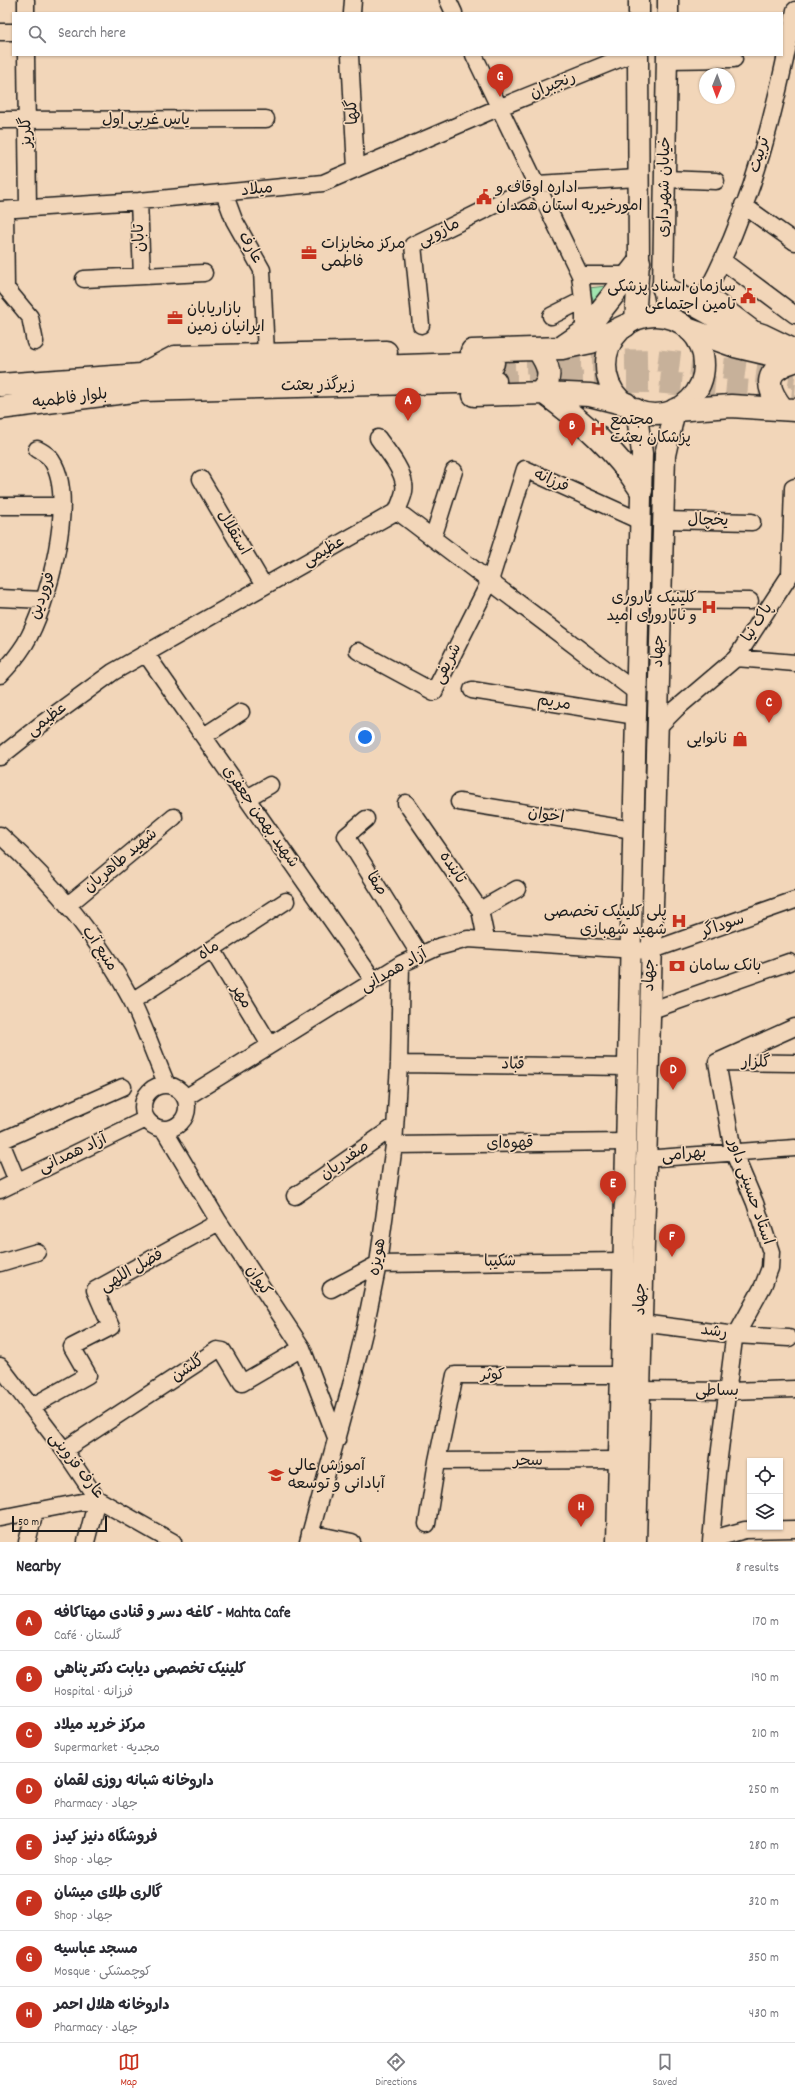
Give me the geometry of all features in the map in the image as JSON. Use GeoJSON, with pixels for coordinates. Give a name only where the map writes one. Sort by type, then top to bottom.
{"type":"FeatureCollection","features":[{"type":"Feature","properties":{"kind":"highway"},"geometry":{"type":"LineString","coordinates":[[562,348],[584,332],[634,268]]}},
{"type":"Feature","properties":{"kind":"highway"},"geometry":{"type":"LineString","coordinates":[[663,287],[729,324],[762,334],[795,357]]}},
{"type":"Feature","properties":{"kind":"highway"},"geometry":{"type":"LineString","coordinates":[[630,323],[591,342],[562,348],[538,350],[266,354],[175,357],[141,382],[185,403],[541,393],[590,395],[631,407]]}},
{"type":"Feature","properties":{"kind":"highway"},"geometry":{"type":"LineString","coordinates":[[690,330],[735,346],[795,357]]}},
{"type":"Feature","properties":{"kind":"highway"},"geometry":{"type":"LineString","coordinates":[[538,350],[545,360],[549,371],[546,386],[541,393]]}},
{"type":"Feature","properties":{"kind":"highway"},"geometry":{"type":"LineString","coordinates":[[789,409],[773,395],[771,378],[775,369],[795,357]]}},
{"type":"Feature","properties":{"kind":"highway","name":"زیرگذر بعثت"},"geometry":{"type":"LineString","coordinates":[[141,382],[494,372]]}},
{"type":"Feature","properties":{"kind":"highway","name":"بلوار فاطمیه"},"geometry":{"type":"LineString","coordinates":[[0,385],[141,382]]}},
{"type":"Feature","properties":{"kind":"highway","name":"بلوار فاطمیه"},"geometry":{"type":"LineString","coordinates":[[0,408],[141,382]]}},
{"type":"Feature","properties":{"kind":"highway"},"geometry":{"type":"LineString","coordinates":[[541,393],[581,420],[600,438],[626,468],[641,490]]}},
{"type":"Feature","properties":{"kind":"highway"},"geometry":{"type":"LineString","coordinates":[[674,410],[731,406],[789,409]]}},
{"type":"Feature","properties":{"kind":"main road"},"geometry":{"type":"LineString","coordinates":[[639,0],[639,12]]}},
{"type":"Feature","properties":{"kind":"main road"},"geometry":{"type":"LineString","coordinates":[[668,0],[668,12]]}},
{"type":"Feature","properties":{"kind":"main road","name":"خیابان شهرداری"},"geometry":{"type":"LineString","coordinates":[[630,323],[638,178],[638,56]]}},
{"type":"Feature","properties":{"kind":"main road","name":"خیابان شهرداری"},"geometry":{"type":"LineString","coordinates":[[667,57],[663,287],[668,318]]}},
{"type":"Feature","properties":{"kind":"main road"},"geometry":{"type":"LineString","coordinates":[[651,316],[668,318],[680,322],[690,330],[698,340],[702,351],[704,372],[696,392],[686,402],[674,410],[662,413],[648,413],[631,407],[612,389],[606,362],[610,344],[630,323],[651,316]]}},
{"type":"Feature","properties":{"kind":"main road","name":"جهاد"},"geometry":{"type":"LineString","coordinates":[[617,1542],[642,453],[631,407]]}},
{"type":"Feature","properties":{"kind":"main road","name":"جهاد"},"geometry":{"type":"LineString","coordinates":[[636,1542],[644,1159],[665,455],[674,410]]}},
{"type":"Feature","properties":{"kind":"street"},"geometry":{"type":"LineString","coordinates":[[26,0],[26,12]]}},
{"type":"Feature","properties":{"kind":"street"},"geometry":{"type":"LineString","coordinates":[[352,0],[352,12]]}},
{"type":"Feature","properties":{"kind":"street"},"geometry":{"type":"LineString","coordinates":[[448,0],[454,12]]}},
{"type":"Feature","properties":{"kind":"street","name":"تربیت"},"geometry":{"type":"LineString","coordinates":[[762,334],[706,293],[723,261],[790,68],[795,10]]}},
{"type":"Feature","properties":{"kind":"street"},"geometry":{"type":"LineString","coordinates":[[0,32],[12,32]]}},
{"type":"Feature","properties":{"kind":"street","name":"گلریز"},"geometry":{"type":"LineString","coordinates":[[26,56],[28,208]]}},
{"type":"Feature","properties":{"kind":"street","name":"گلها"},"geometry":{"type":"LineString","coordinates":[[350,56],[356,169]]}},
{"type":"Feature","properties":{"kind":"street"},"geometry":{"type":"LineString","coordinates":[[474,56],[498,108],[537,184],[580,275],[583,300],[584,332]]}},
{"type":"Feature","properties":{"kind":"street","name":"رنجبران"},"geometry":{"type":"LineString","coordinates":[[498,108],[627,56]]}},
{"type":"Feature","properties":{"kind":"street"},"geometry":{"type":"LineString","coordinates":[[667,57],[734,59]]}},
{"type":"Feature","properties":{"kind":"street","name":"میلاد"},"geometry":{"type":"LineString","coordinates":[[2,210],[224,193],[323,183],[498,108]]}},
{"type":"Feature","properties":{"kind":"street","name":"یاس غربی اول"},"geometry":{"type":"LineString","coordinates":[[0,120],[266,119]]}},
{"type":"Feature","properties":{"kind":"street"},"geometry":{"type":"LineString","coordinates":[[537,184],[638,178]]}},
{"type":"Feature","properties":{"kind":"street"},"geometry":{"type":"LineString","coordinates":[[665,179],[716,181]]}},
{"type":"Feature","properties":{"kind":"street","name":"مازویی"},"geometry":{"type":"LineString","coordinates":[[421,325],[413,245],[537,184]]}},
{"type":"Feature","properties":{"kind":"street","name":"عارف"},"geometry":{"type":"LineString","coordinates":[[224,193],[234,220],[262,270],[266,354]]}},
{"type":"Feature","properties":{"kind":"street","name":"تابان"},"geometry":{"type":"LineString","coordinates":[[138,200],[142,276]]}},
{"type":"Feature","properties":{"kind":"street"},"geometry":{"type":"LineString","coordinates":[[743,205],[795,242]]}},
{"type":"Feature","properties":{"kind":"street"},"geometry":{"type":"LineString","coordinates":[[2,210],[3,270],[6,288],[30,317],[35,342]]}},
{"type":"Feature","properties":{"kind":"street"},"geometry":{"type":"LineString","coordinates":[[723,261],[795,314]]}},
{"type":"Feature","properties":{"kind":"street"},"geometry":{"type":"LineString","coordinates":[[580,275],[634,268]]}},
{"type":"Feature","properties":{"kind":"street"},"geometry":{"type":"LineString","coordinates":[[84,279],[204,273]]}},
{"type":"Feature","properties":{"kind":"street"},"geometry":{"type":"LineString","coordinates":[[551,316],[583,300]]}},
{"type":"Feature","properties":{"kind":"street"},"geometry":{"type":"LineString","coordinates":[[378,438],[397,467],[404,484],[402,498],[397,510],[636,692]]}},
{"type":"Feature","properties":{"kind":"street","name":"فروردین"},"geometry":{"type":"LineString","coordinates":[[0,675],[25,644],[44,600],[54,565],[62,506],[57,474],[49,457],[37,449]]}},
{"type":"Feature","properties":{"kind":"street","name":"فرزانه"},"geometry":{"type":"LineString","coordinates":[[490,581],[525,470],[640,521]]}},
{"type":"Feature","properties":{"kind":"street"},"geometry":{"type":"LineString","coordinates":[[433,538],[454,471]]}},
{"type":"Feature","properties":{"kind":"street","name":"استقلال"},"geometry":{"type":"LineString","coordinates":[[201,479],[264,586]]}},
{"type":"Feature","properties":{"kind":"street","name":"پاک نیا"},"geometry":{"type":"LineString","coordinates":[[657,728],[676,709],[736,658],[790,575],[793,488],[795,487]]}},
{"type":"Feature","properties":{"kind":"street"},"geometry":{"type":"LineString","coordinates":[[0,506],[62,506]]}},
{"type":"Feature","properties":{"kind":"street","name":"عظیمی"},"geometry":{"type":"LineString","coordinates":[[0,757],[38,726],[113,672],[397,510]]}},
{"type":"Feature","properties":{"kind":"street","name":"یخچال"},"geometry":{"type":"LineString","coordinates":[[663,520],[752,522]]}},
{"type":"Feature","properties":{"kind":"street","name":"شریفی"},"geometry":{"type":"LineString","coordinates":[[358,652],[434,692],[490,581]]}},
{"type":"Feature","properties":{"kind":"street"},"geometry":{"type":"LineString","coordinates":[[0,598],[44,600]]}},
{"type":"Feature","properties":{"kind":"street"},"geometry":{"type":"LineString","coordinates":[[661,600],[750,601]]}},
{"type":"Feature","properties":{"kind":"street","name":"شهید بهمن جعفری"},"geometry":{"type":"LineString","coordinates":[[146,654],[374,981]]}},
{"type":"Feature","properties":{"kind":"street"},"geometry":{"type":"LineString","coordinates":[[736,658],[795,663]]}},
{"type":"Feature","properties":{"kind":"street","name":"مریم"},"geometry":{"type":"LineString","coordinates":[[472,690],[636,716]]}},
{"type":"Feature","properties":{"kind":"street"},"geometry":{"type":"LineString","coordinates":[[204,736],[241,712]]}},
{"type":"Feature","properties":{"kind":"street"},"geometry":{"type":"LineString","coordinates":[[247,798],[270,785]]}},
{"type":"Feature","properties":{"kind":"street","name":"تابنده"},"geometry":{"type":"LineString","coordinates":[[406,802],[480,910],[486,939]]}},
{"type":"Feature","properties":{"kind":"street","name":"اخوان"},"geometry":{"type":"LineString","coordinates":[[459,802],[633,830]]}},
{"type":"Feature","properties":{"kind":"street","name":"شهید طاهریان"},"geometry":{"type":"LineString","coordinates":[[68,905],[174,817]]}},
{"type":"Feature","properties":{"kind":"street","name":"صفا"},"geometry":{"type":"LineString","coordinates":[[366,820],[346,836],[420,955]]}},
{"type":"Feature","properties":{"kind":"street","name":"منبع آب"},"geometry":{"type":"LineString","coordinates":[[0,835],[20,852],[68,905],[106,957],[132,1001],[167,1085]]}},
{"type":"Feature","properties":{"kind":"street"},"geometry":{"type":"LineString","coordinates":[[480,910],[517,889]]}},
{"type":"Feature","properties":{"kind":"street","name":"سوداگر"},"geometry":{"type":"LineString","coordinates":[[650,951],[795,900]]}},
{"type":"Feature","properties":{"kind":"street","name":"ماه"},"geometry":{"type":"LineString","coordinates":[[132,1001],[286,901]]}},
{"type":"Feature","properties":{"kind":"street","name":"آزاد همدانی"},"geometry":{"type":"LineString","coordinates":[[185,1098],[401,964],[454,941],[486,939],[650,951]]}},
{"type":"Feature","properties":{"kind":"street","name":"مهر"},"geometry":{"type":"LineString","coordinates":[[212,949],[270,1045]]}},
{"type":"Feature","properties":{"kind":"street"},"geometry":{"type":"LineString","coordinates":[[649,1011],[789,962]]}},
{"type":"Feature","properties":{"kind":"street","name":"هویزه"},"geometry":{"type":"LineString","coordinates":[[309,1538],[337,1440],[365,1328],[378,1264],[394,1145],[399,1064],[401,964]]}},
{"type":"Feature","properties":{"kind":"street"},"geometry":{"type":"LineString","coordinates":[[717,1062],[795,1027]]}},
{"type":"Feature","properties":{"kind":"street","name":"گلزار"},"geometry":{"type":"LineString","coordinates":[[717,1062],[795,1063]]}},
{"type":"Feature","properties":{"kind":"street","name":"استاد حسینی داور"},"geometry":{"type":"LineString","coordinates":[[712,1541],[717,1473],[736,1335],[763,1286],[770,1268],[771,1252],[755,1203],[733,1151],[717,1062]]}},
{"type":"Feature","properties":{"kind":"street","name":"قباد"},"geometry":{"type":"LineString","coordinates":[[399,1064],[628,1067]]}},
{"type":"Feature","properties":{"kind":"street"},"geometry":{"type":"LineString","coordinates":[[167,1085],[178,1089],[185,1098],[187,1113],[184,1120],[179,1125],[164,1130],[151,1125],[146,1119],[143,1106],[148,1093],[160,1086],[167,1085]]}},
{"type":"Feature","properties":{"kind":"street"},"geometry":{"type":"LineString","coordinates":[[17,1181],[3,1147],[3,1140],[123,1087]]}},
{"type":"Feature","properties":{"kind":"street","name":"آزاد همدانی"},"geometry":{"type":"LineString","coordinates":[[0,1190],[146,1119]]}},
{"type":"Feature","properties":{"kind":"street","name":"صفدریان"},"geometry":{"type":"LineString","coordinates":[[295,1196],[395,1126]]}},
{"type":"Feature","properties":{"kind":"street","name":"کیوان"},"geometry":{"type":"LineString","coordinates":[[164,1130],[219,1222],[302,1348],[337,1440]]}},
{"type":"Feature","properties":{"kind":"street","name":"قهوه‌ای"},"geometry":{"type":"LineString","coordinates":[[394,1145],[626,1142]]}},
{"type":"Feature","properties":{"kind":"street","name":"بهرامی"},"geometry":{"type":"LineString","coordinates":[[644,1159],[733,1151],[795,1148]]}},
{"type":"Feature","properties":{"kind":"street","name":"فضل اللهی"},"geometry":{"type":"LineString","coordinates":[[31,1407],[88,1375],[72,1347],[111,1327],[95,1290],[219,1222]]}},
{"type":"Feature","properties":{"kind":"street"},"geometry":{"type":"LineString","coordinates":[[0,1263],[37,1252]]}},
{"type":"Feature","properties":{"kind":"street","name":"شکیبا"},"geometry":{"type":"LineString","coordinates":[[378,1264],[623,1261]]}},
{"type":"Feature","properties":{"kind":"street"},"geometry":{"type":"LineString","coordinates":[[330,1289],[378,1264]]}},
{"type":"Feature","properties":{"kind":"street","name":"رشد"},"geometry":{"type":"LineString","coordinates":[[641,1323],[736,1335],[789,1338]]}},
{"type":"Feature","properties":{"kind":"street","name":"گلشن"},"geometry":{"type":"LineString","coordinates":[[64,1450],[217,1350],[223,1351],[242,1383],[302,1348]]}},
{"type":"Feature","properties":{"kind":"street","name":"عارف قزوینی"},"geometry":{"type":"LineString","coordinates":[[0,1366],[64,1450],[97,1499],[173,1542]]}},
{"type":"Feature","properties":{"kind":"street","name":"کوثر"},"geometry":{"type":"LineString","coordinates":[[436,1461],[455,1375],[620,1375]]}},
{"type":"Feature","properties":{"kind":"street","name":"بساطی"},"geometry":{"type":"LineString","coordinates":[[639,1390],[728,1391],[795,1389]]}},
{"type":"Feature","properties":{"kind":"street","name":"سحر"},"geometry":{"type":"LineString","coordinates":[[436,1461],[619,1460]]}},
{"type":"Feature","properties":{"kind":"street"},"geometry":{"type":"LineString","coordinates":[[427,1524],[436,1461]]}},
{"type":"Feature","properties":{"kind":"street"},"geometry":{"type":"LineString","coordinates":[[0,1518],[97,1499],[86,1542]]}},
{"type":"Feature","properties":{"kind":"street"},"geometry":{"type":"LineString","coordinates":[[27,1542],[35,1511]]}},
{"type":"Feature","properties":{"kind":"street"},"geometry":{"type":"LineString","coordinates":[[712,1541],[746,1530],[768,1533],[795,1529]]}},
{"type":"Feature","properties":{"kind":"street"},"geometry":{"type":"LineString","coordinates":[[309,1538],[352,1542]]}},
{"type":"Feature","properties":{"kind":"green space"},"geometry":{"type":"Polygon","coordinates":[[[614,285],[595,305],[589,288],[614,285]]]}},
{"type":"Feature","properties":{"kind":"tunnel"},"geometry":{"type":"LineString","coordinates":[[493,363],[655,360],[795,377]]}},
{"type":"Feature","properties":{"kind":"tunnel"},"geometry":{"type":"LineString","coordinates":[[495,381],[655,382],[795,395]]}},
{"type":"Feature","properties":{"kind":"place","name":"مسجد عباسیه"},"geometry":{"type":"Point","coordinates":[500,97]}},
{"type":"Feature","properties":{"kind":"place","name":"اداره اوقاف و امورخیریه استان همدان"},"geometry":{"type":"Point","coordinates":[484,197]}},
{"type":"Feature","properties":{"kind":"place","name":"مرکز مخابزات فاطمی"},"geometry":{"type":"Point","coordinates":[309,253]}},
{"type":"Feature","properties":{"kind":"place","name":"سازمان اسناد پزشکی تامین اجتماعی"},"geometry":{"type":"Point","coordinates":[748,296]}},
{"type":"Feature","properties":{"kind":"place","name":"بازاریابان ایرانیان زمین"},"geometry":{"type":"Point","coordinates":[175,318]}},
{"type":"Feature","properties":{"kind":"place","name":"کاغه دسر و قنادی مهتاکافه - Mahta Cafe"},"geometry":{"type":"Point","coordinates":[408,421]}},
{"type":"Feature","properties":{"kind":"place","name":"مجتمع پزشکان بعثت"},"geometry":{"type":"Point","coordinates":[598,429]}},
{"type":"Feature","properties":{"kind":"place","name":"کلینیک تخصصی دیابت دکتر پناهی"},"geometry":{"type":"Point","coordinates":[572,446]}},
{"type":"Feature","properties":{"kind":"place","name":"کلینیک باروری و ناباروری امید"},"geometry":{"type":"Point","coordinates":[709,607]}},
{"type":"Feature","properties":{"kind":"place","name":"مرکز خرید میلاد"},"geometry":{"type":"Point","coordinates":[769,723]}},
{"type":"Feature","properties":{"kind":"place","name":"نانوایی"},"geometry":{"type":"Point","coordinates":[740,739]}},
{"type":"Feature","properties":{"kind":"place","name":"پلی کلینیک تخصصی شهید شهبازی"},"geometry":{"type":"Point","coordinates":[679,921]}},
{"type":"Feature","properties":{"kind":"place","name":"بانک سامان"},"geometry":{"type":"Point","coordinates":[677,966]}},
{"type":"Feature","properties":{"kind":"place","name":"داروخانه شبانه روزی لقمان"},"geometry":{"type":"Point","coordinates":[673,1090]}},
{"type":"Feature","properties":{"kind":"place","name":"فروشگاه دنیز کیدز"},"geometry":{"type":"Point","coordinates":[613,1204]}},
{"type":"Feature","properties":{"kind":"place","name":"گالری طلای میشان"},"geometry":{"type":"Point","coordinates":[672,1257]}},
{"type":"Feature","properties":{"kind":"place","name":"آموزش عالی آبادانی و توسعه"},"geometry":{"type":"Point","coordinates":[276,1475]}},
{"type":"Feature","properties":{"kind":"place","name":"داروخانه هلال احمر"},"geometry":{"type":"Point","coordinates":[581,1527]}}]}
